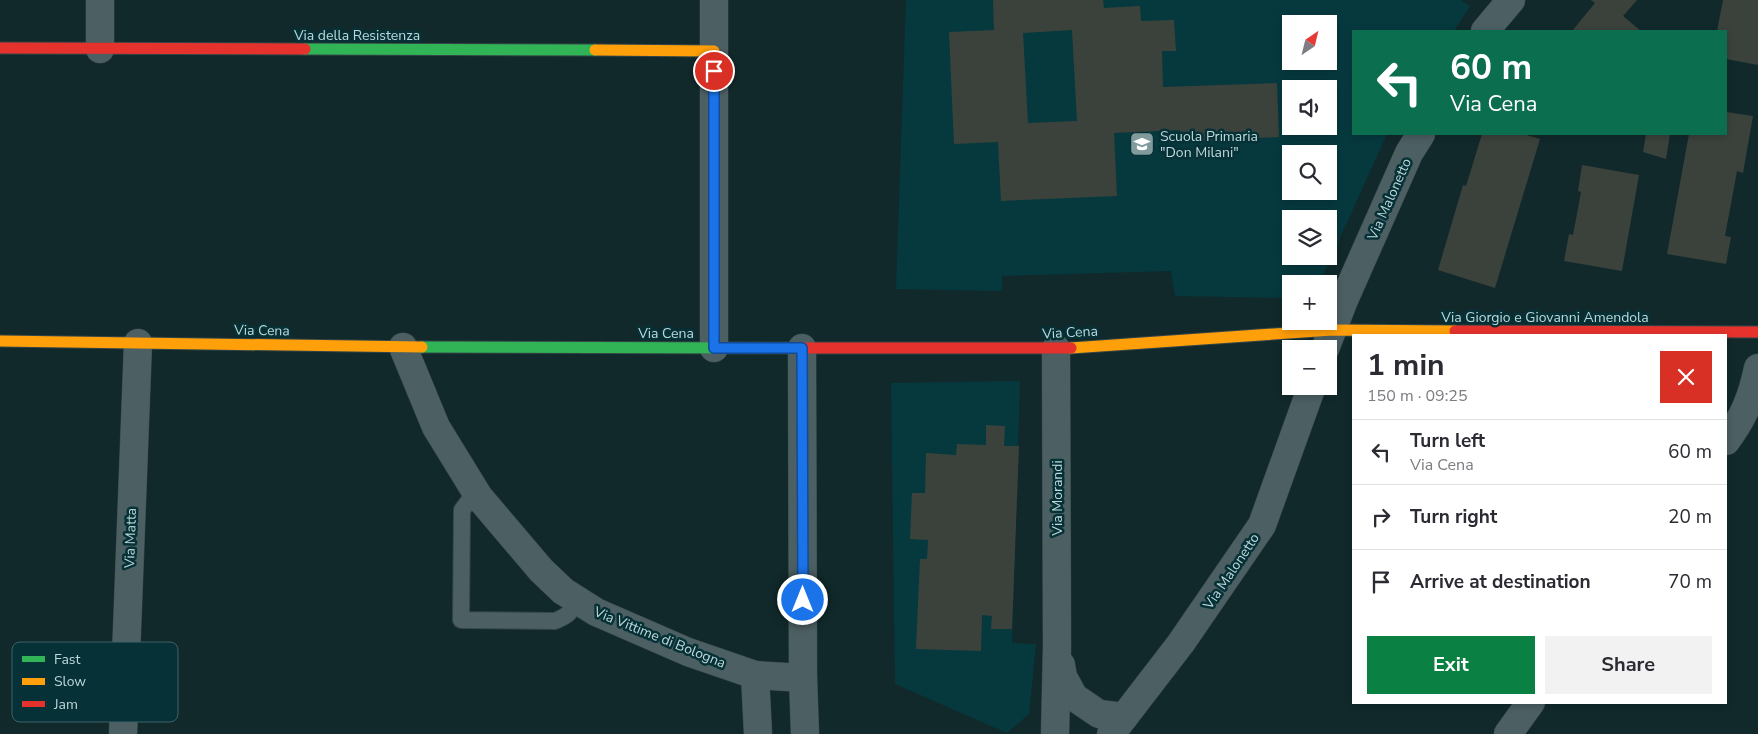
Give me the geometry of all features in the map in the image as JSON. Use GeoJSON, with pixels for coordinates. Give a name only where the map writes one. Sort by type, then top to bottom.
{"type":"FeatureCollection","features":[{"type":"Feature","properties":{"kind":"street"},"geometry":{"type":"LineString","coordinates":[[100,0],[100,49]]}},
{"type":"Feature","properties":{"kind":"street"},"geometry":{"type":"LineString","coordinates":[[714,0],[714,348]]}},
{"type":"Feature","properties":{"kind":"street"},"geometry":{"type":"LineString","coordinates":[[1486,30],[1511,0]]}},
{"type":"Feature","properties":{"kind":"street","name":"Via della Resistenza"},"geometry":{"type":"LineString","coordinates":[[0,48],[714,52]]}},
{"type":"Feature","properties":{"kind":"street","name":"Via Malonetto"},"geometry":{"type":"LineString","coordinates":[[1329,339],[1409,153],[1420,135]]}},
{"type":"Feature","properties":{"kind":"street","name":"Via Giorgio e Giovanni Amendola"},"geometry":{"type":"LineString","coordinates":[[1635,334],[1758,332]]}},
{"type":"Feature","properties":{"kind":"street","name":"Via Cena"},"geometry":{"type":"LineString","coordinates":[[0,341],[403,347],[1056,349],[1329,339]]}},
{"type":"Feature","properties":{"kind":"street","name":"Via Giorgio e Giovanni Amendola"},"geometry":{"type":"LineString","coordinates":[[1329,339],[1352,339]]}},
{"type":"Feature","properties":{"kind":"street","name":"Via Matta"},"geometry":{"type":"LineString","coordinates":[[127,642],[138,343]]}},
{"type":"Feature","properties":{"kind":"street","name":"Via Vittime di Bologna"},"geometry":{"type":"LineString","coordinates":[[403,347],[436,427],[479,496],[541,570],[563,592],[596,612],[688,652],[755,675],[803,678]]}},
{"type":"Feature","properties":{"kind":"street"},"geometry":{"type":"LineString","coordinates":[[802,348],[803,678],[805,734]]}},
{"type":"Feature","properties":{"kind":"street","name":"Via Morandi"},"geometry":{"type":"LineString","coordinates":[[1055,734],[1058,646],[1056,349]]}},
{"type":"Feature","properties":{"kind":"street"},"geometry":{"type":"LineString","coordinates":[[1727,440],[1739,423],[1753,392],[1758,368]]}},
{"type":"Feature","properties":{"kind":"street","name":"Via Malonetto"},"geometry":{"type":"LineString","coordinates":[[1118,725],[1181,643],[1262,524],[1309,395]]}},
{"type":"Feature","properties":{"kind":"street","name":"Via Morandi"},"geometry":{"type":"LineString","coordinates":[[1058,646],[1063,677],[1074,697],[1118,725]]}},
{"type":"Feature","properties":{"kind":"street"},"geometry":{"type":"LineString","coordinates":[[755,675],[758,734]]}},
{"type":"Feature","properties":{"kind":"street"},"geometry":{"type":"LineString","coordinates":[[1508,734],[1530,704]]}},
{"type":"Feature","properties":{"kind":"lane"},"geometry":{"type":"LineString","coordinates":[[479,496],[468,502],[462,510],[461,620],[555,620],[567,616],[572,608],[574,598]]}},
{"type":"Feature","properties":{"kind":"shaded area","name":"Scuola Primaria \"Don Milani\""},"geometry":{"type":"Polygon","coordinates":[[[906,0],[1461,0],[1470,6],[1455,30],[1352,30],[1352,135],[1387,135],[1337,244],[1337,210],[1282,210],[1282,265],[1328,265],[1323,275],[1282,275],[1282,298],[1175,296],[1171,271],[1002,276],[1002,291],[896,289],[906,0]]]}},
{"type":"Feature","properties":{"kind":"shaded area"},"geometry":{"type":"Polygon","coordinates":[[[1020,381],[1012,643],[1036,644],[1029,714],[1007,733],[895,684],[891,383],[1020,381]]]}},
{"type":"Feature","properties":{"kind":"building"},"geometry":{"type":"Polygon","coordinates":[[[993,0],[1103,0],[1104,8],[1140,6],[1141,21],[1174,20],[1176,51],[1162,51],[1163,87],[1277,83],[1279,137],[1181,142],[1180,130],[1114,133],[1117,196],[1001,201],[998,142],[954,144],[949,32],[994,30],[993,0]],[[1072,30],[1023,33],[1028,123],[1077,121],[1072,30]]]}},
{"type":"Feature","properties":{"kind":"building"},"geometry":{"type":"Polygon","coordinates":[[[1591,0],[1637,0],[1623,16],[1640,30],[1573,30],[1595,3],[1591,0]]]}},
{"type":"Feature","properties":{"kind":"building"},"geometry":{"type":"Polygon","coordinates":[[[1723,0],[1758,0],[1758,65],[1727,59],[1727,30],[1717,30],[1723,0]]]}},
{"type":"Feature","properties":{"kind":"building"},"geometry":{"type":"Polygon","coordinates":[[[1727,112],[1753,116],[1743,173],[1737,171],[1725,236],[1731,237],[1726,264],[1667,254],[1689,135],[1727,135],[1727,112]]]}},
{"type":"Feature","properties":{"kind":"building"},"geometry":{"type":"Polygon","coordinates":[[[1482,135],[1526,135],[1540,139],[1495,288],[1438,270],[1463,185],[1466,186],[1482,135]]]}},
{"type":"Feature","properties":{"kind":"building"},"geometry":{"type":"Polygon","coordinates":[[[1646,135],[1670,135],[1666,159],[1643,152],[1646,135]]]}},
{"type":"Feature","properties":{"kind":"building"},"geometry":{"type":"Polygon","coordinates":[[[1582,165],[1639,175],[1622,271],[1564,261],[1569,234],[1573,235],[1581,192],[1578,191],[1582,165]]]}},
{"type":"Feature","properties":{"kind":"building"},"geometry":{"type":"Polygon","coordinates":[[[986,425],[1005,426],[1004,446],[1019,446],[1012,629],[991,629],[992,616],[982,615],[981,651],[916,649],[920,559],[927,559],[928,540],[910,539],[912,493],[925,493],[926,453],[956,455],[957,444],[986,445],[986,425]]]}},
{"type":"Feature","properties":{"kind":"traffic: fast"},"geometry":{"type":"LineString","coordinates":[[305,49],[595,50]]}},
{"type":"Feature","properties":{"kind":"traffic: fast"},"geometry":{"type":"LineString","coordinates":[[422,347],[760,348]]}},
{"type":"Feature","properties":{"kind":"traffic: slow"},"geometry":{"type":"LineString","coordinates":[[595,50],[714,51]]}},
{"type":"Feature","properties":{"kind":"traffic: slow"},"geometry":{"type":"LineString","coordinates":[[1071,348],[1332,330],[1455,331]]}},
{"type":"Feature","properties":{"kind":"traffic: slow"},"geometry":{"type":"LineString","coordinates":[[0,341],[422,347]]}},
{"type":"Feature","properties":{"kind":"traffic: jam"},"geometry":{"type":"LineString","coordinates":[[0,48],[305,49]]}},
{"type":"Feature","properties":{"kind":"traffic: jam"},"geometry":{"type":"LineString","coordinates":[[1455,331],[1758,332]]}},
{"type":"Feature","properties":{"kind":"traffic: jam"},"geometry":{"type":"LineString","coordinates":[[760,348],[1071,348]]}},
{"type":"Feature","properties":{"kind":"place","name":"Scuola Primaria \"Don Milani\""},"geometry":{"type":"Point","coordinates":[1142,144]}},
{"type":"Feature","properties":{"kind":"route"},"geometry":{"type":"LineString","coordinates":[[714,71],[714,348],[802,348],[803,600]]}}]}
